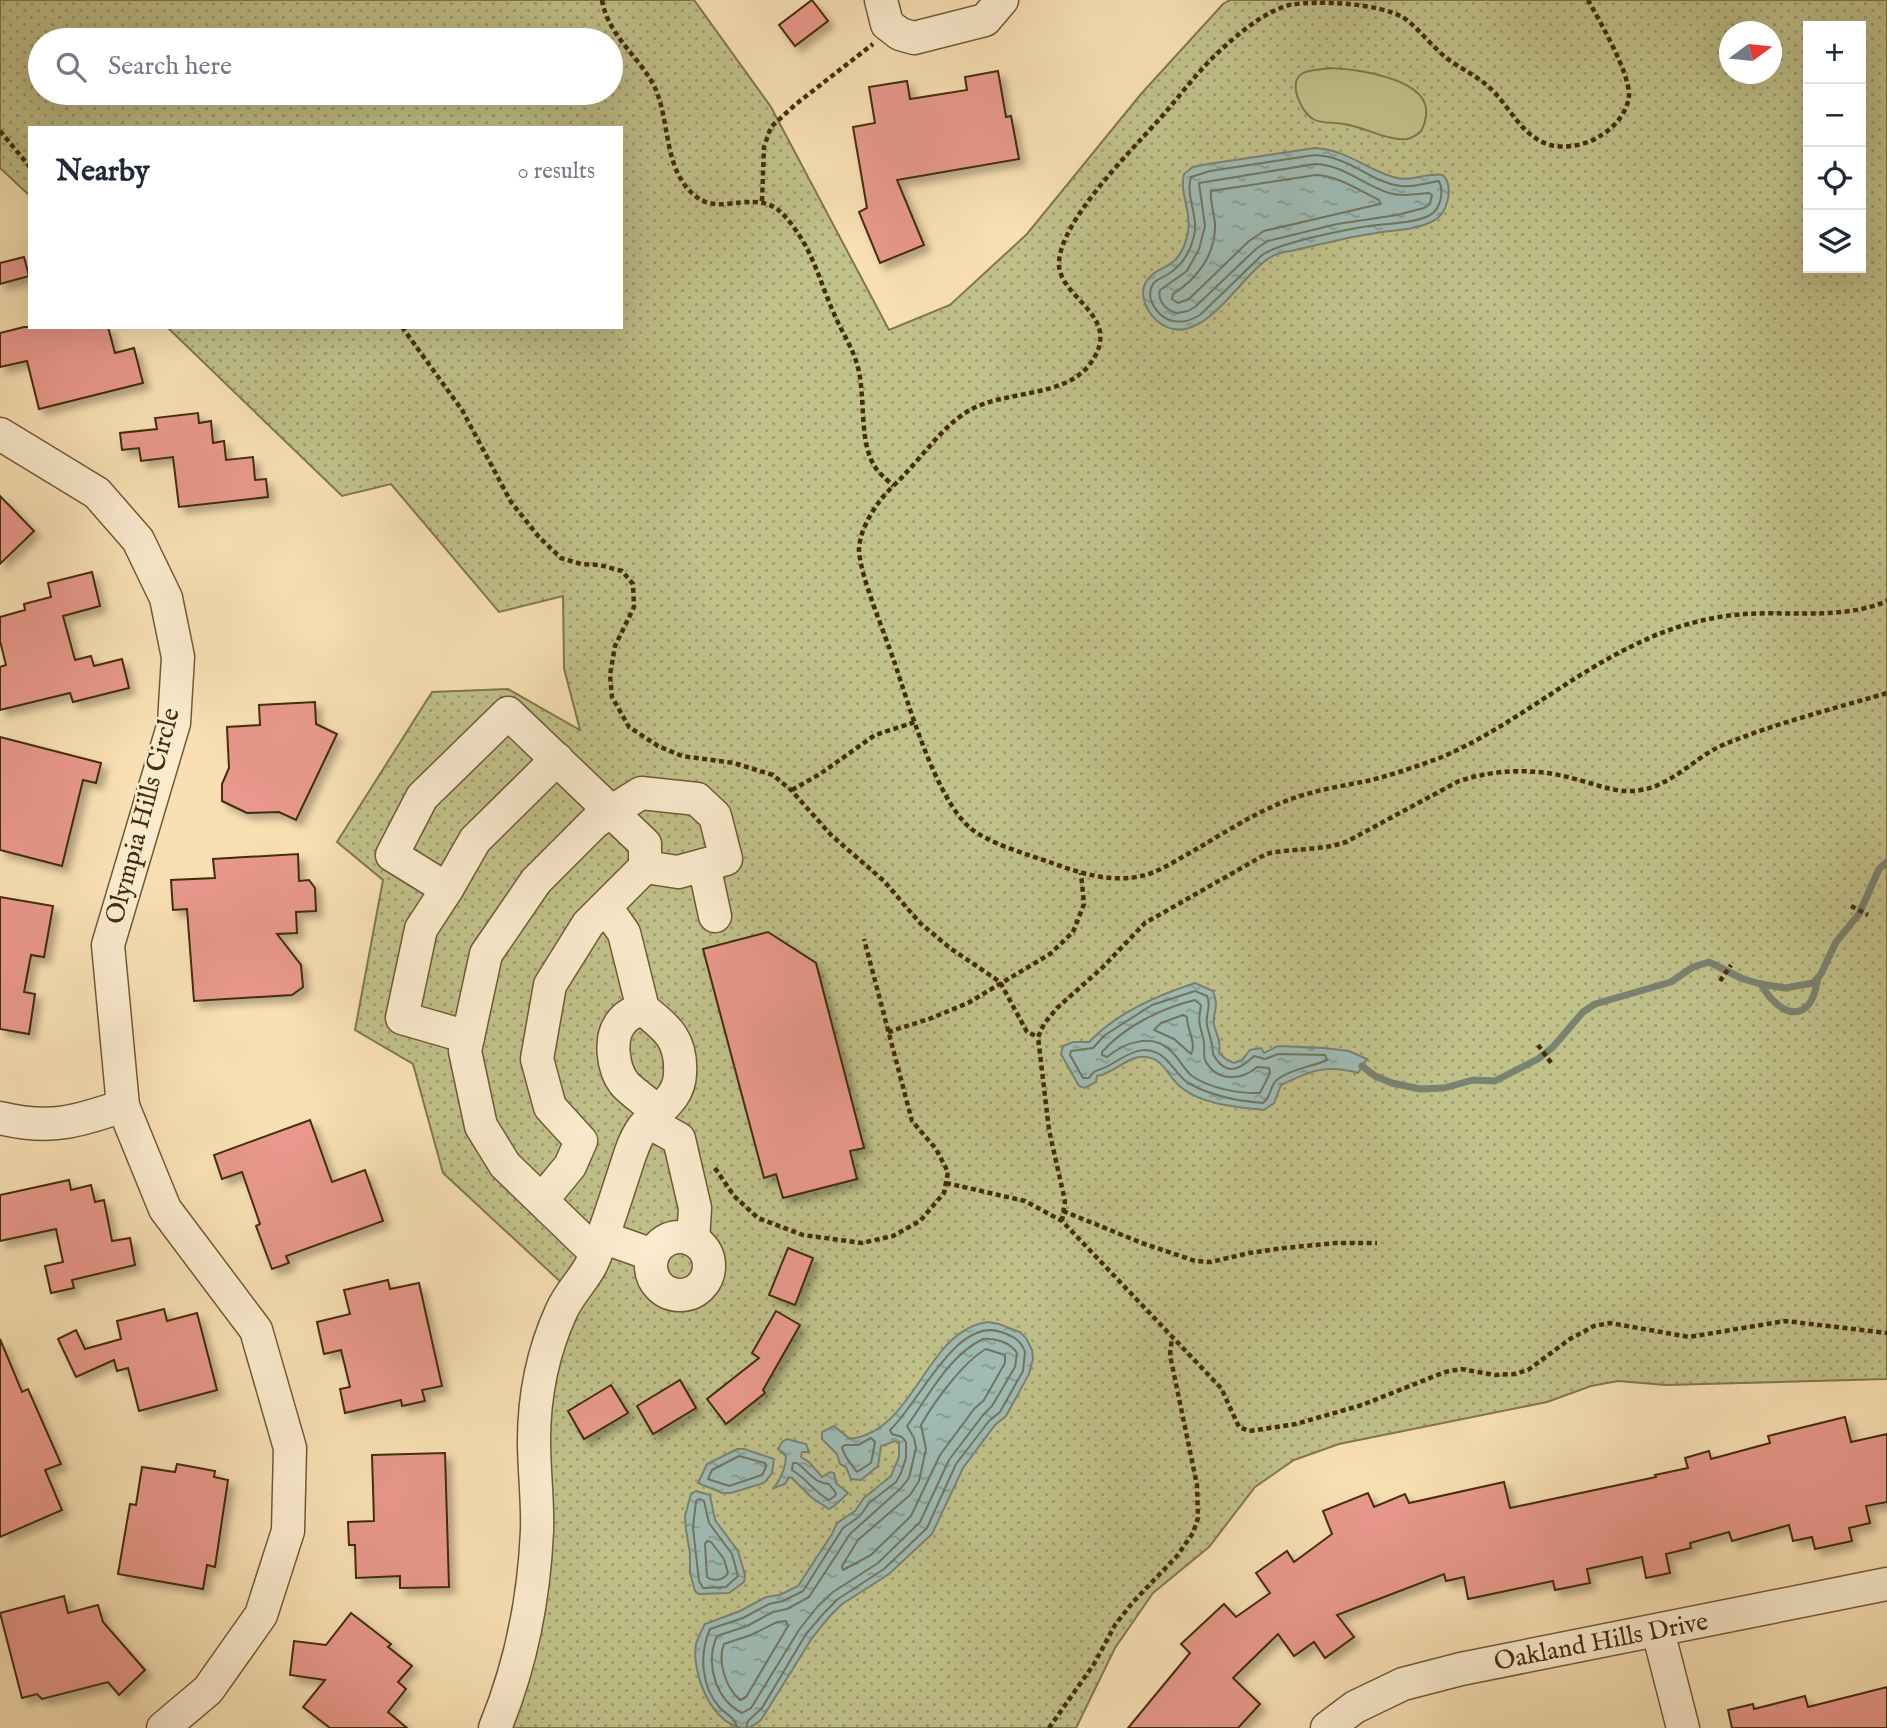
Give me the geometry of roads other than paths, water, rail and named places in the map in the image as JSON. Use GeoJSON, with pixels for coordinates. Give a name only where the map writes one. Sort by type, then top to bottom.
{"type":"FeatureCollection","features":[{"type":"Feature","properties":{"kind":"street"},"geometry":{"type":"LineString","coordinates":[[881,0],[887,24],[900,34],[914,38],[985,20],[1002,0]]}},
{"type":"Feature","properties":{"kind":"street","name":"Olympia Hills Circle"},"geometry":{"type":"LineString","coordinates":[[0,434],[97,493],[138,540],[166,598],[178,657],[174,723],[108,946],[123,1106],[165,1209],[256,1330],[290,1448],[288,1531],[261,1615],[208,1690],[163,1728]]}},
{"type":"Feature","properties":{"kind":"street"},"geometry":{"type":"LineString","coordinates":[[446,889],[392,855],[422,797],[508,713],[645,844],[645,867],[588,924],[550,985],[537,1059],[550,1107],[581,1141],[570,1167],[542,1200]]}},
{"type":"Feature","properties":{"kind":"street"},"geometry":{"type":"LineString","coordinates":[[468,1037],[402,1018],[421,929],[475,839],[557,759]]}},
{"type":"Feature","properties":{"kind":"street"},"geometry":{"type":"LineString","coordinates":[[645,867],[678,872],[726,859],[715,816],[697,799],[641,793],[595,822],[536,881],[486,954],[465,1051],[481,1126],[505,1165],[542,1200],[599,1245],[653,1255]]}},
{"type":"Feature","properties":{"kind":"street"},"geometry":{"type":"LineString","coordinates":[[704,865],[715,916]]}},
{"type":"Feature","properties":{"kind":"street"},"geometry":{"type":"LineString","coordinates":[[495,1728],[516,1671],[530,1609],[537,1531],[534,1444],[538,1378],[561,1312],[572,1290],[591,1266],[632,1149],[643,1128],[676,1093],[681,1076],[680,1052],[673,1035],[643,1009],[624,933],[606,907]]}},
{"type":"Feature","properties":{"kind":"street"},"geometry":{"type":"LineString","coordinates":[[643,1009],[634,1012],[620,1024],[615,1040],[614,1058],[624,1083],[654,1117],[679,1139],[695,1208],[693,1240]]}},
{"type":"Feature","properties":{"kind":"street"},"geometry":{"type":"LineString","coordinates":[[0,1118],[47,1126],[71,1122],[123,1106]]}},
{"type":"Feature","properties":{"kind":"street"},"geometry":{"type":"LineString","coordinates":[[675,1238],[693,1240],[706,1254],[709,1263],[705,1282],[690,1294],[681,1296],[663,1290],[652,1274],[653,1255],[659,1247],[675,1238]]}},
{"type":"Feature","properties":{"kind":"street","name":"Oakland Hills Drive"},"geometry":{"type":"LineString","coordinates":[[1326,1728],[1356,1707],[1403,1684],[1887,1584]]}},
{"type":"Feature","properties":{"kind":"street"},"geometry":{"type":"LineString","coordinates":[[1658,1631],[1683,1728]]}},
{"type":"Feature","properties":{"kind":"water"},"geometry":{"type":"Polygon","coordinates":[[[1315,148],[1337,152],[1400,179],[1443,175],[1449,193],[1446,207],[1438,218],[1420,226],[1277,254],[1264,262],[1206,319],[1190,328],[1174,329],[1157,321],[1145,305],[1144,286],[1152,275],[1175,260],[1185,243],[1189,225],[1183,188],[1184,174],[1193,167],[1208,164],[1315,148]]]}},
{"type":"Feature","properties":{"kind":"water"},"geometry":{"type":"Polygon","coordinates":[[[1195,983],[1213,991],[1216,1002],[1214,1025],[1219,1053],[1227,1060],[1234,1063],[1242,1060],[1250,1050],[1261,1048],[1264,1053],[1278,1046],[1349,1051],[1367,1059],[1358,1073],[1336,1069],[1318,1070],[1281,1085],[1274,1103],[1264,1110],[1221,1104],[1190,1094],[1177,1084],[1158,1061],[1146,1057],[1133,1059],[1097,1076],[1096,1082],[1085,1088],[1079,1086],[1061,1054],[1063,1046],[1073,1042],[1089,1042],[1112,1022],[1138,1006],[1195,983]]]}},
{"type":"Feature","properties":{"kind":"water"},"geometry":{"type":"Polygon","coordinates":[[[988,1322],[1020,1332],[1032,1350],[1033,1359],[1029,1374],[1006,1416],[995,1425],[963,1468],[932,1534],[889,1574],[842,1604],[829,1617],[812,1638],[761,1720],[747,1728],[723,1719],[706,1696],[697,1669],[696,1644],[705,1624],[798,1586],[837,1523],[855,1511],[864,1498],[891,1476],[899,1457],[899,1443],[895,1441],[881,1446],[878,1466],[861,1480],[851,1479],[846,1467],[840,1464],[837,1454],[822,1439],[822,1432],[834,1426],[850,1439],[872,1432],[891,1418],[906,1401],[949,1343],[967,1329],[988,1322]]]}},
{"type":"Feature","properties":{"kind":"water"},"geometry":{"type":"Polygon","coordinates":[[[787,1439],[806,1444],[809,1452],[802,1452],[801,1457],[822,1477],[830,1472],[834,1473],[836,1483],[848,1493],[834,1506],[829,1509],[789,1477],[785,1484],[774,1488],[783,1473],[786,1460],[786,1456],[778,1449],[787,1439]]]}},
{"type":"Feature","properties":{"kind":"water"},"geometry":{"type":"Polygon","coordinates":[[[737,1449],[774,1459],[772,1473],[764,1483],[722,1493],[698,1483],[707,1464],[737,1449]]]}},
{"type":"Feature","properties":{"kind":"water"},"geometry":{"type":"Polygon","coordinates":[[[696,1491],[710,1495],[715,1520],[738,1551],[745,1575],[744,1582],[729,1593],[699,1594],[695,1591],[690,1573],[685,1516],[691,1494],[696,1491]]]}},
{"type":"Feature","properties":{"kind":"waterway"},"geometry":{"type":"LineString","coordinates":[[1362,1066],[1375,1076],[1392,1083],[1420,1089],[1444,1088],[1473,1080],[1495,1081],[1538,1059],[1553,1047],[1583,1012],[1595,1004],[1671,982],[1693,967],[1709,962],[1743,979],[1761,984],[1785,988],[1813,983],[1821,974],[1836,942],[1859,914],[1879,869],[1887,862]]}},
{"type":"Feature","properties":{"kind":"waterway"},"geometry":{"type":"LineString","coordinates":[[1761,984],[1775,1002],[1788,1011],[1795,1012],[1809,1004],[1818,978]]}}]}
